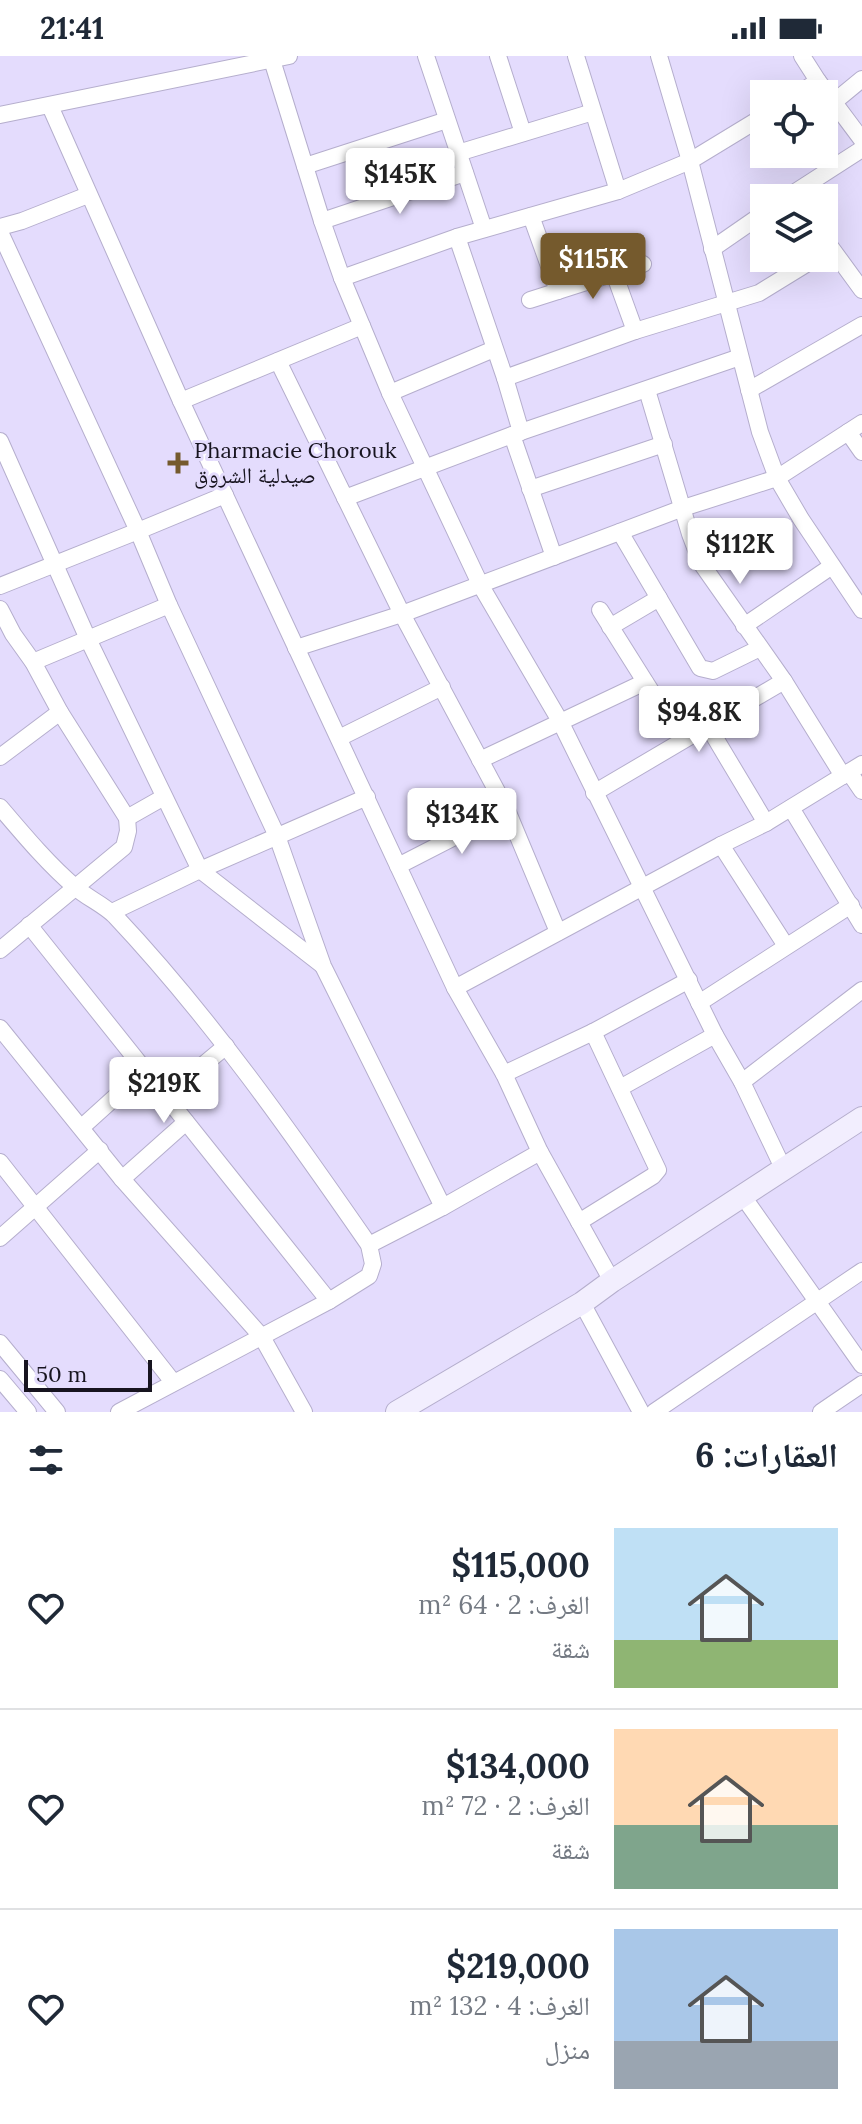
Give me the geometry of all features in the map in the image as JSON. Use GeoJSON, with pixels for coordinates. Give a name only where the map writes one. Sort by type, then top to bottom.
{"type":"FeatureCollection","features":[{"type":"Feature","properties":{"kind":"main road"},"geometry":{"type":"LineString","coordinates":[[397,1412],[582,1303],[862,1118]]}},
{"type":"Feature","properties":{"kind":"street"},"geometry":{"type":"LineString","coordinates":[[426,56],[484,229]]}},
{"type":"Feature","properties":{"kind":"street"},"geometry":{"type":"LineString","coordinates":[[498,56],[523,133]]}},
{"type":"Feature","properties":{"kind":"street"},"geometry":{"type":"LineString","coordinates":[[576,56],[618,191]]}},
{"type":"Feature","properties":{"kind":"street"},"geometry":{"type":"LineString","coordinates":[[659,56],[690,161],[760,432],[777,478],[862,610]]}},
{"type":"Feature","properties":{"kind":"street"},"geometry":{"type":"LineString","coordinates":[[802,56],[817,80]]}},
{"type":"Feature","properties":{"kind":"street"},"geometry":{"type":"LineString","coordinates":[[0,115],[280,58],[305,166],[322,221],[390,393],[481,586],[560,721],[783,1168]]}},
{"type":"Feature","properties":{"kind":"street"},"geometry":{"type":"LineString","coordinates":[[838,99],[862,79]]}},
{"type":"Feature","properties":{"kind":"street"},"geometry":{"type":"LineString","coordinates":[[50,106],[181,401],[455,988],[504,1074],[540,1152],[612,1281]]}},
{"type":"Feature","properties":{"kind":"street"},"geometry":{"type":"LineString","coordinates":[[838,107],[862,140]]}},
{"type":"Feature","properties":{"kind":"street"},"geometry":{"type":"LineString","coordinates":[[458,153],[593,112]]}},
{"type":"Feature","properties":{"kind":"street"},"geometry":{"type":"LineString","coordinates":[[305,166],[447,120]]}},
{"type":"Feature","properties":{"kind":"street"},"geometry":{"type":"LineString","coordinates":[[342,278],[457,237],[618,191],[690,161],[750,125]]}},
{"type":"Feature","properties":{"kind":"street"},"geometry":{"type":"LineString","coordinates":[[809,184],[862,149]]}},
{"type":"Feature","properties":{"kind":"street"},"geometry":{"type":"LineString","coordinates":[[322,221],[465,173]]}},
{"type":"Feature","properties":{"kind":"street"},"geometry":{"type":"LineString","coordinates":[[88,195],[0,229],[277,836],[323,966],[443,1207]]}},
{"type":"Feature","properties":{"kind":"street"},"geometry":{"type":"LineString","coordinates":[[531,216],[558,291]]}},
{"type":"Feature","properties":{"kind":"street"},"geometry":{"type":"LineString","coordinates":[[712,249],[750,223]]}},
{"type":"Feature","properties":{"kind":"street"},"geometry":{"type":"LineString","coordinates":[[457,237],[505,378],[530,489],[554,557]]}},
{"type":"Feature","properties":{"kind":"street"},"geometry":{"type":"LineString","coordinates":[[838,260],[861,287]]}},
{"type":"Feature","properties":{"kind":"street"},"geometry":{"type":"LineString","coordinates":[[530,300],[643,264]]}},
{"type":"Feature","properties":{"kind":"street"},"geometry":{"type":"LineString","coordinates":[[505,378],[635,331],[759,293],[793,272]]}},
{"type":"Feature","properties":{"kind":"street"},"geometry":{"type":"LineString","coordinates":[[614,273],[635,331]]}},
{"type":"Feature","properties":{"kind":"street"},"geometry":{"type":"LineString","coordinates":[[749,390],[862,325]]}},
{"type":"Feature","properties":{"kind":"street"},"geometry":{"type":"LineString","coordinates":[[181,401],[362,326]]}},
{"type":"Feature","properties":{"kind":"street"},"geometry":{"type":"LineString","coordinates":[[390,393],[494,349]]}},
{"type":"Feature","properties":{"kind":"street"},"geometry":{"type":"LineString","coordinates":[[345,498],[517,433],[740,357]]}},
{"type":"Feature","properties":{"kind":"street"},"geometry":{"type":"LineString","coordinates":[[278,361],[402,614],[507,810],[558,932]]}},
{"type":"Feature","properties":{"kind":"street"},"geometry":{"type":"LineString","coordinates":[[647,390],[701,563],[851,771],[862,791]]}},
{"type":"Feature","properties":{"kind":"street"},"geometry":{"type":"LineString","coordinates":[[296,648],[402,614],[683,508],[777,478],[855,428],[862,452]]}},
{"type":"Feature","properties":{"kind":"street"},"geometry":{"type":"LineString","coordinates":[[0,441],[88,639],[200,870],[323,966]]}},
{"type":"Feature","properties":{"kind":"street"},"geometry":{"type":"LineString","coordinates":[[530,489],[664,444]]}},
{"type":"Feature","properties":{"kind":"street"},"geometry":{"type":"LineString","coordinates":[[0,586],[225,495]]}},
{"type":"Feature","properties":{"kind":"street"},"geometry":{"type":"LineString","coordinates":[[620,532],[698,666],[713,671],[760,648]]}},
{"type":"Feature","properties":{"kind":"street"},"geometry":{"type":"LineString","coordinates":[[744,626],[832,566]]}},
{"type":"Feature","properties":{"kind":"street"},"geometry":{"type":"LineString","coordinates":[[610,627],[659,598]]}},
{"type":"Feature","properties":{"kind":"street"},"geometry":{"type":"LineString","coordinates":[[33,662],[169,605]]}},
{"type":"Feature","properties":{"kind":"street"},"geometry":{"type":"LineString","coordinates":[[0,609],[127,818],[128,831],[124,847],[0,950]]}},
{"type":"Feature","properties":{"kind":"street"},"geometry":{"type":"LineString","coordinates":[[600,610],[656,699]]}},
{"type":"Feature","properties":{"kind":"street"},"geometry":{"type":"LineString","coordinates":[[0,646],[13,634]]}},
{"type":"Feature","properties":{"kind":"street"},"geometry":{"type":"LineString","coordinates":[[594,793],[784,681]]}},
{"type":"Feature","properties":{"kind":"street"},"geometry":{"type":"LineString","coordinates":[[480,760],[645,682]]}},
{"type":"Feature","properties":{"kind":"street"},"geometry":{"type":"LineString","coordinates":[[339,738],[442,687]]}},
{"type":"Feature","properties":{"kind":"street"},"geometry":{"type":"LineString","coordinates":[[0,757],[60,712]]}},
{"type":"Feature","properties":{"kind":"street"},"geometry":{"type":"LineString","coordinates":[[708,726],[766,823]]}},
{"type":"Feature","properties":{"kind":"street"},"geometry":{"type":"LineString","coordinates":[[455,988],[766,823],[851,771]]}},
{"type":"Feature","properties":{"kind":"street"},"geometry":{"type":"LineString","coordinates":[[127,818],[164,797]]}},
{"type":"Feature","properties":{"kind":"street"},"geometry":{"type":"LineString","coordinates":[[112,912],[367,797]]}},
{"type":"Feature","properties":{"kind":"street"},"geometry":{"type":"LineString","coordinates":[[0,807],[76,888],[112,912],[167,973],[307,1155],[369,1245],[373,1264],[369,1276],[329,1301],[119,1412]]}},
{"type":"Feature","properties":{"kind":"street"},"geometry":{"type":"LineString","coordinates":[[791,808],[862,925]]}},
{"type":"Feature","properties":{"kind":"street"},"geometry":{"type":"LineString","coordinates":[[398,866],[507,810]]}},
{"type":"Feature","properties":{"kind":"street"},"geometry":{"type":"LineString","coordinates":[[721,845],[786,946]]}},
{"type":"Feature","properties":{"kind":"street"},"geometry":{"type":"LineString","coordinates":[[699,1003],[851,905]]}},
{"type":"Feature","properties":{"kind":"street"},"geometry":{"type":"LineString","coordinates":[[29,925],[329,1301]]}},
{"type":"Feature","properties":{"kind":"street"},"geometry":{"type":"LineString","coordinates":[[504,1074],[593,1032],[689,980]]}},
{"type":"Feature","properties":{"kind":"street"},"geometry":{"type":"LineString","coordinates":[[742,1082],[862,990]]}},
{"type":"Feature","properties":{"kind":"street"},"geometry":{"type":"LineString","coordinates":[[0,1028],[122,1179],[262,1337],[304,1412]]}},
{"type":"Feature","properties":{"kind":"street"},"geometry":{"type":"LineString","coordinates":[[579,1222],[658,1170],[593,1032]]}},
{"type":"Feature","properties":{"kind":"street"},"geometry":{"type":"LineString","coordinates":[[620,1088],[715,1035]]}},
{"type":"Feature","properties":{"kind":"street"},"geometry":{"type":"LineString","coordinates":[[166,1096],[226,1046]]}},
{"type":"Feature","properties":{"kind":"street"},"geometry":{"type":"LineString","coordinates":[[82,1127],[145,1070]]}},
{"type":"Feature","properties":{"kind":"street"},"geometry":{"type":"LineString","coordinates":[[122,1179],[186,1122]]}},
{"type":"Feature","properties":{"kind":"street"},"geometry":{"type":"LineString","coordinates":[[0,1238],[100,1150]]}},
{"type":"Feature","properties":{"kind":"street"},"geometry":{"type":"LineString","coordinates":[[369,1245],[540,1152]]}},
{"type":"Feature","properties":{"kind":"street"},"geometry":{"type":"LineString","coordinates":[[0,1162],[173,1382]]}},
{"type":"Feature","properties":{"kind":"street"},"geometry":{"type":"LineString","coordinates":[[742,1195],[862,1365]]}},
{"type":"Feature","properties":{"kind":"street"},"geometry":{"type":"LineString","coordinates":[[654,1412],[862,1271]]}},
{"type":"Feature","properties":{"kind":"street"},"geometry":{"type":"LineString","coordinates":[[582,1303],[641,1412]]}},
{"type":"Feature","properties":{"kind":"street"},"geometry":{"type":"LineString","coordinates":[[0,1343],[57,1412]]}},
{"type":"Feature","properties":{"kind":"street"},"geometry":{"type":"LineString","coordinates":[[0,1379],[28,1412]]}},
{"type":"Feature","properties":{"kind":"street"},"geometry":{"type":"LineString","coordinates":[[821,1412],[862,1384]]}},
{"type":"Feature","properties":{"kind":"place","name":"Pharmacie Chorouk صيدلية الشروق"},"geometry":{"type":"Point","coordinates":[178,463]}}]}
